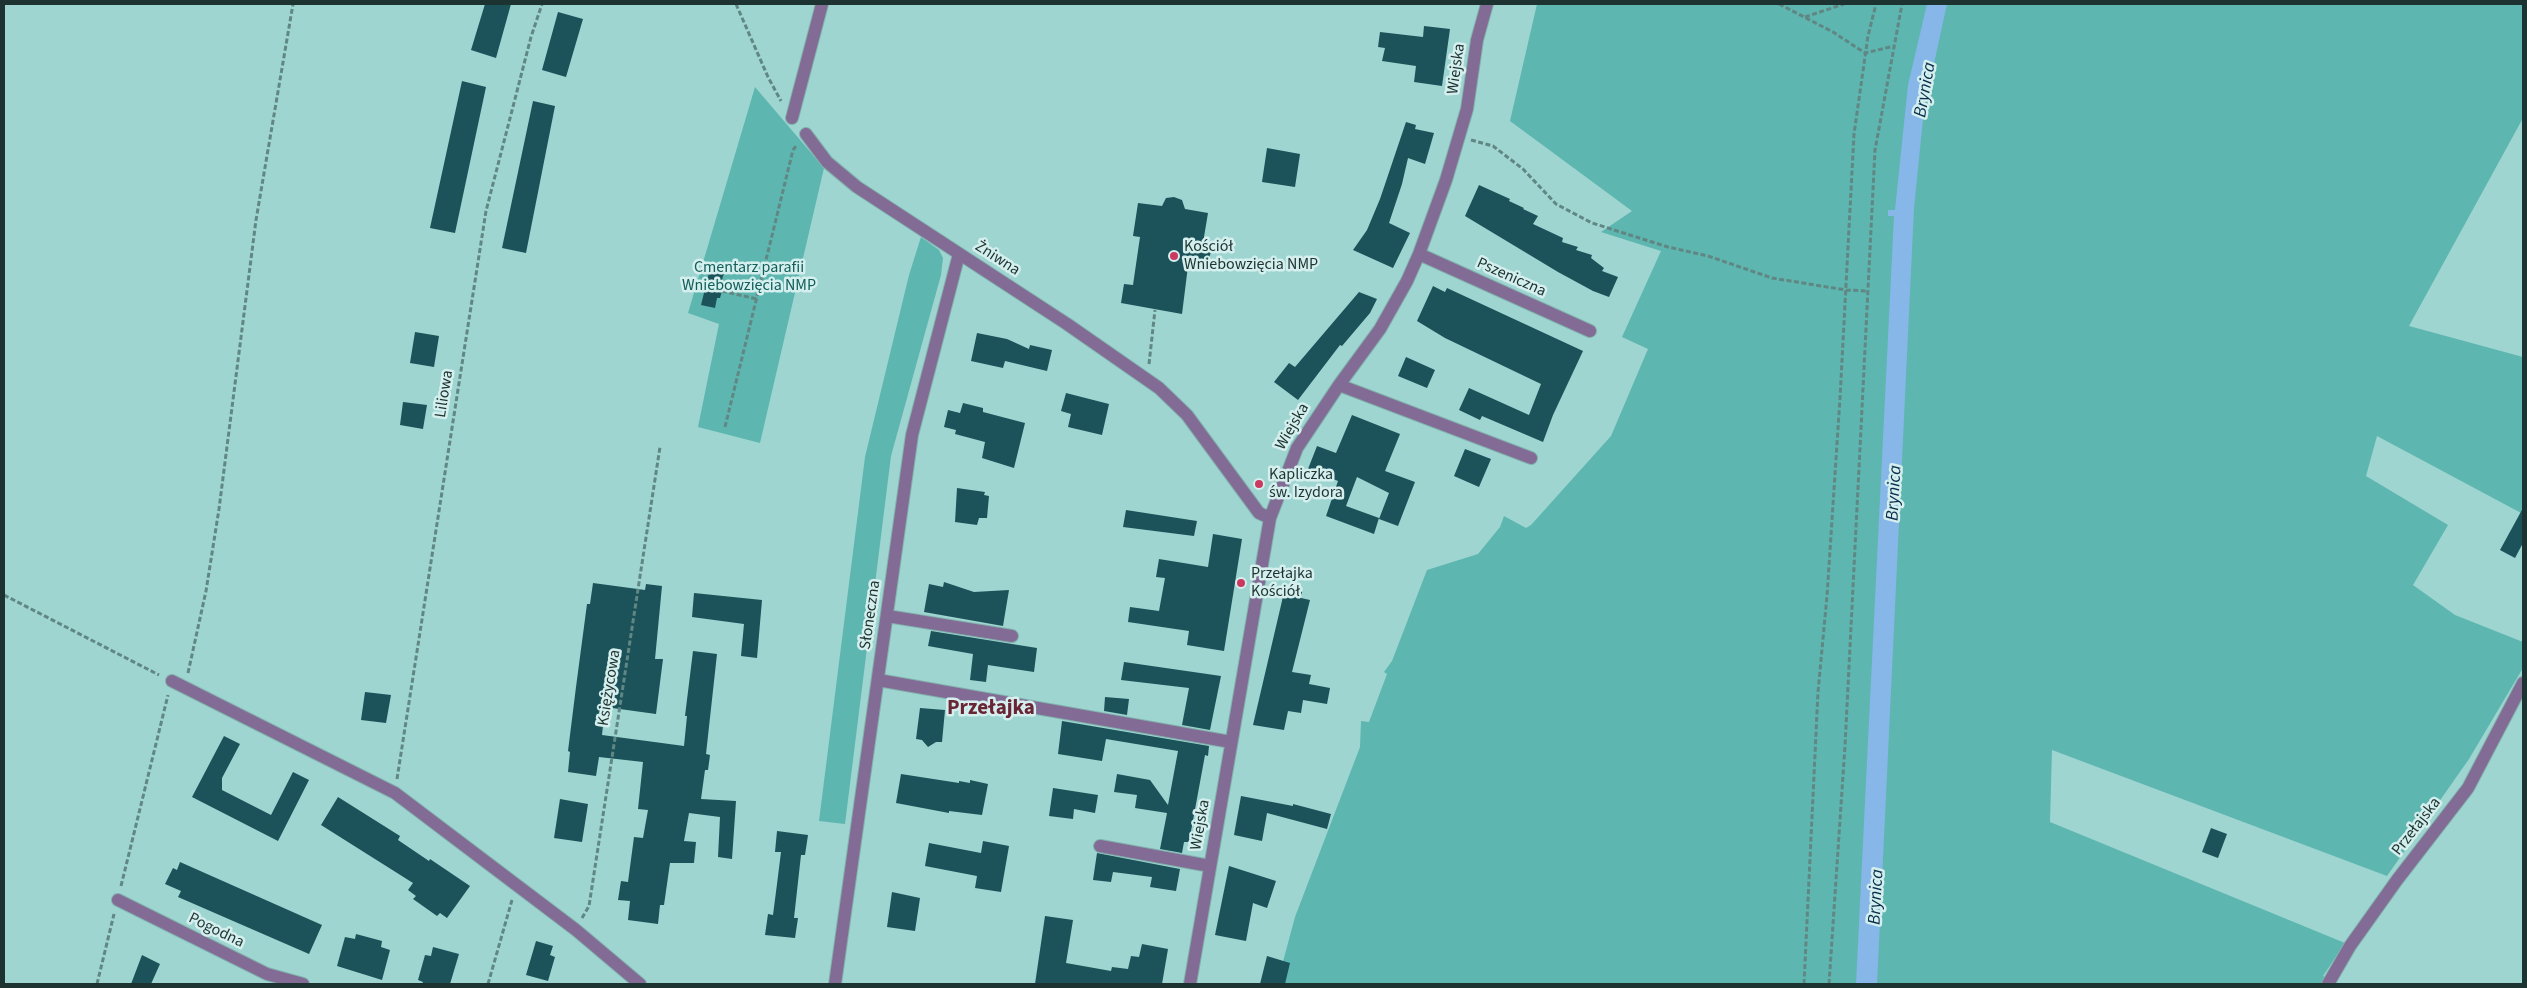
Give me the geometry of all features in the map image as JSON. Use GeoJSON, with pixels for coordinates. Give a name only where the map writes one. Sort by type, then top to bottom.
{"type":"FeatureCollection","features":[{"type":"Feature","properties":{"kind":"street"},"geometry":{"type":"LineString","coordinates":[[792,118],[822,4]]}},
{"type":"Feature","properties":{"kind":"street","name":"Wiejska"},"geometry":{"type":"LineString","coordinates":[[1190,984],[1270,518],[1297,448],[1338,385],[1380,330],[1407,281],[1419,254],[1446,180],[1459,136],[1472,86],[1477,40],[1487,4]]}},
{"type":"Feature","properties":{"kind":"street","name":"Żniwna"},"geometry":{"type":"LineString","coordinates":[[806,134],[827,162],[857,186],[1067,324],[1159,388],[1187,415],[1258,513],[1270,518]]}},
{"type":"Feature","properties":{"kind":"street","name":"Słoneczna"},"geometry":{"type":"LineString","coordinates":[[835,984],[912,435],[959,254]]}},
{"type":"Feature","properties":{"kind":"street","name":"Pszeniczna"},"geometry":{"type":"LineString","coordinates":[[1419,254],[1590,331]]}},
{"type":"Feature","properties":{"kind":"street"},"geometry":{"type":"LineString","coordinates":[[1338,385],[1531,458]]}},
{"type":"Feature","properties":{"kind":"street"},"geometry":{"type":"LineString","coordinates":[[887,616],[1012,636]]}},
{"type":"Feature","properties":{"kind":"street"},"geometry":{"type":"LineString","coordinates":[[878,680],[1231,742]]}},
{"type":"Feature","properties":{"kind":"street"},"geometry":{"type":"LineString","coordinates":[[172,681],[395,793],[576,930],[640,984]]}},
{"type":"Feature","properties":{"kind":"street","name":"Przełajska"},"geometry":{"type":"LineString","coordinates":[[2328,984],[2350,946],[2392,887],[2468,788],[2523,684]]}},
{"type":"Feature","properties":{"kind":"street"},"geometry":{"type":"LineString","coordinates":[[1100,846],[1210,866]]}},
{"type":"Feature","properties":{"kind":"street","name":"Pogodna"},"geometry":{"type":"LineString","coordinates":[[118,900],[267,974],[303,984]]}},
{"type":"Feature","properties":{"kind":"path"},"geometry":{"type":"LineString","coordinates":[[185,688],[206,591],[215,536],[256,220],[293,4]]}},
{"type":"Feature","properties":{"kind":"path","name":"Liliowa"},"geometry":{"type":"LineString","coordinates":[[395,793],[486,211],[531,36],[542,4]]}},
{"type":"Feature","properties":{"kind":"path"},"geometry":{"type":"LineString","coordinates":[[736,4],[768,77],[792,118]]}},
{"type":"Feature","properties":{"kind":"path"},"geometry":{"type":"LineString","coordinates":[[1779,4],[1805,17],[1865,53],[1894,46]]}},
{"type":"Feature","properties":{"kind":"path"},"geometry":{"type":"LineString","coordinates":[[1805,17],[1844,4]]}},
{"type":"Feature","properties":{"kind":"path"},"geometry":{"type":"LineString","coordinates":[[1804,984],[1818,692],[1827,596],[1854,134],[1865,53],[1876,4]]}},
{"type":"Feature","properties":{"kind":"path"},"geometry":{"type":"LineString","coordinates":[[1829,984],[1845,746],[1875,150],[1902,4]]}},
{"type":"Feature","properties":{"kind":"path"},"geometry":{"type":"LineString","coordinates":[[725,427],[794,150],[806,134]]}},
{"type":"Feature","properties":{"kind":"path"},"geometry":{"type":"LineString","coordinates":[[1459,136],[1493,146],[1523,169],[1556,204],[1592,223],[1668,247],[1708,256],[1772,278],[1846,290],[1867,291]]}},
{"type":"Feature","properties":{"kind":"path"},"geometry":{"type":"LineString","coordinates":[[722,291],[756,299]]}},
{"type":"Feature","properties":{"kind":"path"},"geometry":{"type":"LineString","coordinates":[[1149,362],[1155,310]]}},
{"type":"Feature","properties":{"kind":"path","name":"Księżycowa"},"geometry":{"type":"LineString","coordinates":[[576,930],[589,906],[660,447]]}},
{"type":"Feature","properties":{"kind":"path"},"geometry":{"type":"LineString","coordinates":[[4,595],[172,681],[97,984]]}},
{"type":"Feature","properties":{"kind":"path"},"geometry":{"type":"LineString","coordinates":[[488,984],[516,885]]}},
{"type":"Feature","properties":{"kind":"green space"},"geometry":{"type":"Polygon","coordinates":[[[1537,4],[2523,4],[2523,118],[2409,326],[2523,357],[2523,514],[2377,436],[2366,476],[2448,525],[2413,585],[2455,615],[2523,642],[2523,668],[2469,759],[2387,876],[2052,750],[2050,822],[2345,943],[2323,976],[2340,984],[1277,984],[1295,917],[1360,747],[1361,721],[1369,722],[1387,674],[1384,672],[1392,661],[1427,570],[1478,554],[1500,527],[1504,516],[1526,528],[1531,525],[1611,436],[1648,349],[1622,337],[1661,251],[1601,232],[1632,211],[1510,121],[1537,4]]]}},
{"type":"Feature","properties":{"kind":"green space","name":"Cmentarz parafii Wniebowzięcia NMP"},"geometry":{"type":"Polygon","coordinates":[[[755,87],[824,168],[760,443],[698,427],[719,324],[688,313],[755,87]]]}},
{"type":"Feature","properties":{"kind":"green space"},"geometry":{"type":"Polygon","coordinates":[[[921,237],[939,250],[943,258],[941,275],[891,456],[845,824],[819,821],[865,457],[909,275],[921,237]]]}},
{"type":"Feature","properties":{"kind":"water","name":"Brynica"},"geometry":{"type":"Polygon","coordinates":[[[1927,4],[1947,4],[1924,109],[1914,208],[1877,984],[1856,984],[1894,216],[1888,216],[1888,210],[1895,210],[1908,85],[1927,4]]]}},
{"type":"Feature","properties":{"kind":"building"},"geometry":{"type":"Polygon","coordinates":[[[485,4],[511,4],[496,58],[471,50],[485,4]]]}},
{"type":"Feature","properties":{"kind":"building"},"geometry":{"type":"Polygon","coordinates":[[[558,12],[583,19],[566,77],[542,70],[558,12]]]}},
{"type":"Feature","properties":{"kind":"building"},"geometry":{"type":"Polygon","coordinates":[[[1424,26],[1450,29],[1442,86],[1414,82],[1416,66],[1382,61],[1385,48],[1378,47],[1380,32],[1423,37],[1424,26]]]}},
{"type":"Feature","properties":{"kind":"building"},"geometry":{"type":"Polygon","coordinates":[[[462,81],[486,87],[455,233],[430,228],[462,81]]]}},
{"type":"Feature","properties":{"kind":"building"},"geometry":{"type":"Polygon","coordinates":[[[533,101],[555,106],[526,253],[502,248],[533,101]]]}},
{"type":"Feature","properties":{"kind":"building"},"geometry":{"type":"Polygon","coordinates":[[[1406,122],[1416,125],[1415,129],[1434,133],[1425,164],[1408,158],[1402,184],[1389,223],[1410,233],[1393,268],[1353,250],[1367,230],[1380,199],[1406,122]]]}},
{"type":"Feature","properties":{"kind":"building"},"geometry":{"type":"Polygon","coordinates":[[[1267,148],[1300,154],[1295,187],[1262,182],[1267,148]]]}},
{"type":"Feature","properties":{"kind":"building"},"geometry":{"type":"Polygon","coordinates":[[[1479,185],[1510,199],[1509,201],[1538,216],[1533,224],[1563,238],[1562,242],[1578,247],[1576,250],[1592,255],[1591,258],[1604,268],[1602,271],[1618,277],[1609,297],[1593,291],[1558,272],[1465,216],[1479,185]]]}},
{"type":"Feature","properties":{"kind":"building","name":"Kościół Wniebowzięcia NMP"},"geometry":{"type":"Polygon","coordinates":[[[1174,197],[1182,200],[1185,209],[1208,213],[1204,237],[1211,252],[1209,258],[1204,260],[1189,258],[1182,314],[1121,303],[1124,284],[1133,285],[1140,237],[1133,236],[1138,203],[1162,206],[1166,198],[1174,197]]]}},
{"type":"Feature","properties":{"kind":"building"},"geometry":{"type":"Polygon","coordinates":[[[710,269],[724,273],[721,283],[724,285],[720,298],[717,298],[715,308],[701,305],[710,269]]]}},
{"type":"Feature","properties":{"kind":"building"},"geometry":{"type":"Polygon","coordinates":[[[1433,286],[1445,292],[1447,288],[1583,351],[1553,415],[1543,442],[1482,416],[1480,420],[1459,410],[1469,388],[1529,415],[1541,384],[1445,338],[1417,321],[1433,286]]]}},
{"type":"Feature","properties":{"kind":"building"},"geometry":{"type":"Polygon","coordinates":[[[1359,292],[1377,299],[1370,313],[1342,346],[1340,345],[1298,400],[1274,382],[1289,363],[1295,367],[1359,292]]]}},
{"type":"Feature","properties":{"kind":"building"},"geometry":{"type":"Polygon","coordinates":[[[415,332],[439,336],[434,367],[410,363],[415,332]]]}},
{"type":"Feature","properties":{"kind":"building"},"geometry":{"type":"Polygon","coordinates":[[[977,333],[1007,339],[1029,349],[1030,345],[1052,350],[1047,371],[1005,361],[1003,368],[971,361],[977,333]]]}},
{"type":"Feature","properties":{"kind":"building"},"geometry":{"type":"Polygon","coordinates":[[[1406,357],[1435,370],[1427,388],[1398,376],[1406,357]]]}},
{"type":"Feature","properties":{"kind":"building"},"geometry":{"type":"Polygon","coordinates":[[[1066,393],[1109,404],[1102,435],[1068,427],[1071,414],[1061,411],[1066,393]]]}},
{"type":"Feature","properties":{"kind":"building"},"geometry":{"type":"Polygon","coordinates":[[[403,402],[427,405],[423,429],[400,425],[403,402]]]}},
{"type":"Feature","properties":{"kind":"building"},"geometry":{"type":"Polygon","coordinates":[[[963,403],[983,408],[983,412],[1025,423],[1014,468],[982,458],[985,442],[955,434],[956,430],[944,427],[948,410],[960,413],[963,403]]]}},
{"type":"Feature","properties":{"kind":"building"},"geometry":{"type":"Polygon","coordinates":[[[1352,415],[1400,434],[1385,471],[1415,482],[1398,526],[1379,519],[1389,493],[1357,477],[1346,506],[1379,518],[1374,534],[1326,516],[1338,481],[1308,469],[1317,446],[1336,453],[1352,415]]]}},
{"type":"Feature","properties":{"kind":"building"},"geometry":{"type":"Polygon","coordinates":[[[1465,449],[1491,459],[1479,487],[1454,476],[1465,449]]]}},
{"type":"Feature","properties":{"kind":"building"},"geometry":{"type":"Polygon","coordinates":[[[957,488],[985,492],[984,495],[989,496],[987,518],[979,518],[977,525],[955,522],[957,488]]]}},
{"type":"Feature","properties":{"kind":"building"},"geometry":{"type":"Polygon","coordinates":[[[2523,508],[2523,543],[2515,558],[2500,550],[2523,508]]]}},
{"type":"Feature","properties":{"kind":"building"},"geometry":{"type":"Polygon","coordinates":[[[1126,510],[1197,521],[1194,536],[1123,527],[1126,510]]]}},
{"type":"Feature","properties":{"kind":"building"},"geometry":{"type":"Polygon","coordinates":[[[1213,534],[1242,539],[1224,651],[1187,645],[1189,631],[1128,622],[1130,607],[1159,611],[1165,578],[1156,577],[1159,559],[1208,567],[1213,534]]]}},
{"type":"Feature","properties":{"kind":"building"},"geometry":{"type":"Polygon","coordinates":[[[944,582],[974,592],[1009,590],[1003,626],[924,612],[929,584],[943,587],[944,582]]]}},
{"type":"Feature","properties":{"kind":"building"},"geometry":{"type":"Polygon","coordinates":[[[593,583],[645,590],[646,584],[662,586],[655,659],[663,659],[656,714],[605,707],[602,735],[684,746],[687,716],[685,716],[693,651],[717,654],[706,754],[710,755],[708,770],[705,770],[701,799],[736,801],[732,859],[718,857],[720,817],[689,813],[684,841],[696,842],[694,863],[670,863],[664,905],[660,905],[658,924],[628,920],[630,901],[618,900],[621,881],[628,882],[634,837],[643,838],[648,810],[638,809],[643,762],[599,757],[596,776],[568,772],[570,752],[568,751],[576,687],[587,604],[590,604],[593,583]]]}},
{"type":"Feature","properties":{"kind":"building"},"geometry":{"type":"Polygon","coordinates":[[[1285,588],[1302,592],[1301,598],[1310,600],[1292,672],[1311,675],[1309,684],[1330,688],[1327,704],[1303,700],[1301,713],[1288,711],[1284,730],[1253,725],[1285,588]]]}},
{"type":"Feature","properties":{"kind":"building"},"geometry":{"type":"Polygon","coordinates":[[[694,593],[762,600],[757,658],[741,656],[744,624],[692,617],[694,593]]]}},
{"type":"Feature","properties":{"kind":"building"},"geometry":{"type":"Polygon","coordinates":[[[931,631],[1037,648],[1034,672],[988,665],[986,682],[970,680],[973,654],[928,646],[931,631]]]}},
{"type":"Feature","properties":{"kind":"building"},"geometry":{"type":"Polygon","coordinates":[[[1124,662],[1221,676],[1210,730],[1182,725],[1189,688],[1121,680],[1124,662]]]}},
{"type":"Feature","properties":{"kind":"building"},"geometry":{"type":"Polygon","coordinates":[[[365,692],[391,695],[386,723],[361,720],[365,692]]]}},
{"type":"Feature","properties":{"kind":"building"},"geometry":{"type":"Polygon","coordinates":[[[1105,697],[1129,699],[1127,715],[1104,711],[1105,697]]]}},
{"type":"Feature","properties":{"kind":"building"},"geometry":{"type":"Polygon","coordinates":[[[920,708],[945,710],[942,742],[936,742],[928,747],[922,740],[916,739],[920,708]]]}},
{"type":"Feature","properties":{"kind":"building"},"geometry":{"type":"Polygon","coordinates":[[[1062,721],[1209,746],[1208,756],[1205,755],[1189,842],[1184,842],[1182,853],[1160,849],[1167,813],[1135,808],[1137,795],[1114,792],[1117,774],[1150,780],[1168,805],[1178,751],[1106,739],[1102,761],[1058,754],[1062,721]]]}},
{"type":"Feature","properties":{"kind":"building"},"geometry":{"type":"Polygon","coordinates":[[[224,736],[240,744],[222,778],[222,790],[271,815],[293,772],[309,780],[278,841],[192,797],[224,736]]]}},
{"type":"Feature","properties":{"kind":"building"},"geometry":{"type":"Polygon","coordinates":[[[901,774],[959,783],[959,781],[970,783],[970,780],[988,784],[982,815],[949,811],[949,813],[896,803],[901,774]]]}},
{"type":"Feature","properties":{"kind":"building"},"geometry":{"type":"Polygon","coordinates":[[[1053,788],[1098,795],[1095,813],[1074,809],[1073,819],[1049,816],[1053,788]]]}},
{"type":"Feature","properties":{"kind":"building"},"geometry":{"type":"Polygon","coordinates":[[[1241,796],[1293,806],[1293,804],[1331,814],[1327,829],[1267,813],[1262,841],[1234,835],[1241,796]]]}},
{"type":"Feature","properties":{"kind":"building"},"geometry":{"type":"Polygon","coordinates":[[[338,797],[400,836],[398,840],[470,886],[447,918],[440,913],[437,916],[413,899],[416,896],[408,890],[413,883],[321,825],[338,797]]]}},
{"type":"Feature","properties":{"kind":"building"},"geometry":{"type":"Polygon","coordinates":[[[560,799],[588,804],[582,842],[554,838],[560,799]]]}},
{"type":"Feature","properties":{"kind":"building"},"geometry":{"type":"Polygon","coordinates":[[[2211,828],[2227,834],[2218,858],[2202,852],[2211,828]]]}},
{"type":"Feature","properties":{"kind":"building"},"geometry":{"type":"Polygon","coordinates":[[[777,831],[808,835],[805,855],[801,855],[794,918],[798,918],[795,938],[765,935],[768,914],[773,915],[781,852],[775,852],[777,831]]]}},
{"type":"Feature","properties":{"kind":"building"},"geometry":{"type":"Polygon","coordinates":[[[983,841],[1009,846],[1001,892],[975,888],[977,876],[925,866],[929,843],[981,853],[983,841]]]}},
{"type":"Feature","properties":{"kind":"building"},"geometry":{"type":"Polygon","coordinates":[[[1097,853],[1180,869],[1176,891],[1150,887],[1152,877],[1113,872],[1111,882],[1093,880],[1097,853]]]}},
{"type":"Feature","properties":{"kind":"building"},"geometry":{"type":"Polygon","coordinates":[[[180,862],[322,925],[309,954],[178,897],[181,891],[165,884],[173,868],[177,870],[180,862]]]}},
{"type":"Feature","properties":{"kind":"building"},"geometry":{"type":"Polygon","coordinates":[[[1229,866],[1276,881],[1267,908],[1253,903],[1246,941],[1215,935],[1229,866]]]}},
{"type":"Feature","properties":{"kind":"building"},"geometry":{"type":"Polygon","coordinates":[[[892,892],[920,898],[915,931],[887,927],[892,892]]]}},
{"type":"Feature","properties":{"kind":"building"},"geometry":{"type":"Polygon","coordinates":[[[1045,916],[1073,920],[1066,963],[1111,971],[1112,967],[1128,969],[1131,956],[1139,957],[1142,944],[1168,949],[1162,984],[1035,984],[1045,916]]]}},
{"type":"Feature","properties":{"kind":"building"},"geometry":{"type":"Polygon","coordinates":[[[356,934],[382,941],[381,947],[390,950],[382,980],[337,966],[345,937],[355,939],[356,934]]]}},
{"type":"Feature","properties":{"kind":"building"},"geometry":{"type":"Polygon","coordinates":[[[536,941],[553,946],[550,955],[555,957],[548,981],[526,975],[536,941]]]}},
{"type":"Feature","properties":{"kind":"building"},"geometry":{"type":"Polygon","coordinates":[[[433,947],[459,954],[450,984],[422,984],[423,982],[418,980],[425,955],[431,956],[433,947]]]}},
{"type":"Feature","properties":{"kind":"building"},"geometry":{"type":"Polygon","coordinates":[[[142,955],[160,964],[151,984],[131,984],[142,955]]]}},
{"type":"Feature","properties":{"kind":"building"},"geometry":{"type":"Polygon","coordinates":[[[1267,956],[1290,963],[1285,984],[1260,984],[1267,956]]]}},
{"type":"Feature","properties":{"kind":"place","name":"Kościół Wniebowzięcia NMP"},"geometry":{"type":"Point","coordinates":[1174,256]}},
{"type":"Feature","properties":{"kind":"place","name":"Kapliczka św. Izydora"},"geometry":{"type":"Point","coordinates":[1259,484]}},
{"type":"Feature","properties":{"kind":"place","name":"Przełajka Kościół"},"geometry":{"type":"Point","coordinates":[1241,583]}},
{"type":"Feature","properties":{"kind":"district","name":"Przełajka"},"geometry":{"type":"Point","coordinates":[991,709]}}]}
